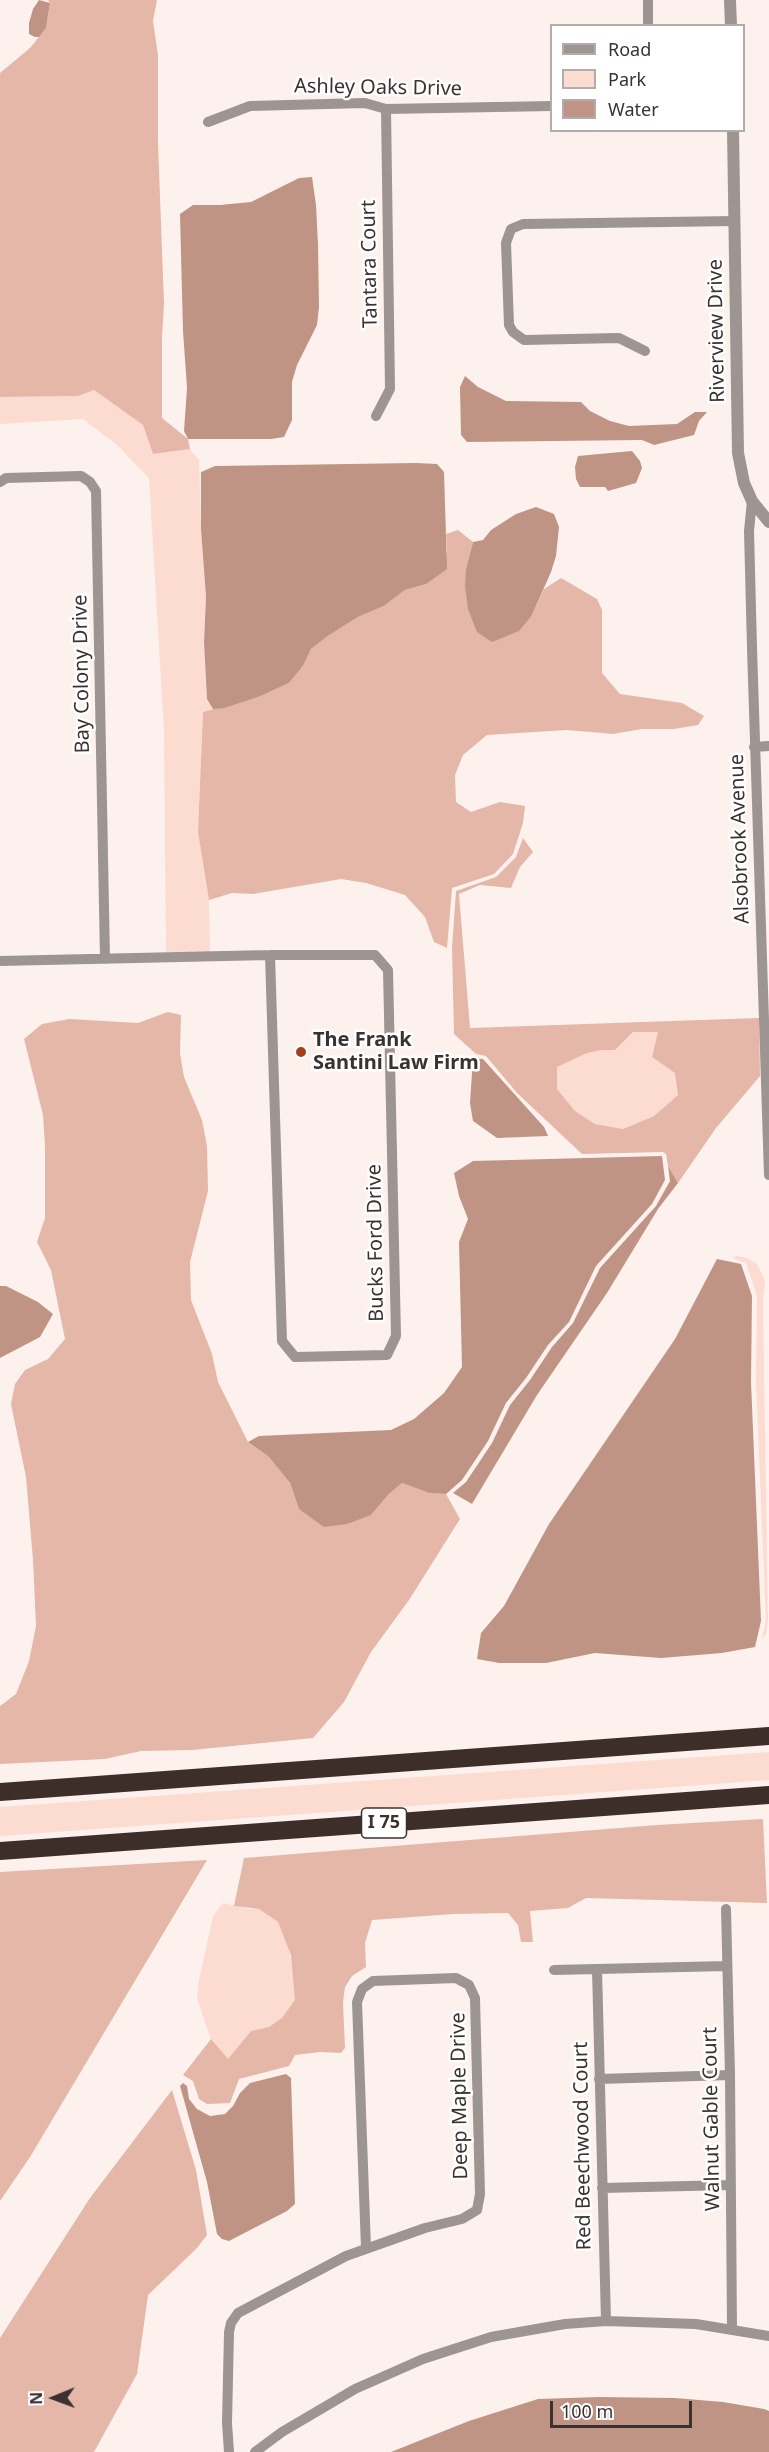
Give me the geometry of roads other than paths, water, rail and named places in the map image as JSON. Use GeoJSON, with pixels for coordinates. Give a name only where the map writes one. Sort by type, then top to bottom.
{"type":"FeatureCollection","features":[{"type":"Feature","properties":{"kind":"highway"},"geometry":{"type":"LineString","coordinates":[[0,1792],[769,1736]]}},
{"type":"Feature","properties":{"kind":"highway","name":"I 75"},"geometry":{"type":"LineString","coordinates":[[0,1851],[769,1795]]}},
{"type":"Feature","properties":{"kind":"street"},"geometry":{"type":"LineString","coordinates":[[648,0],[648,24]]}},
{"type":"Feature","properties":{"kind":"street"},"geometry":{"type":"LineString","coordinates":[[730,0],[731,24]]}},
{"type":"Feature","properties":{"kind":"street","name":"Ashley Oaks Drive"},"geometry":{"type":"LineString","coordinates":[[208,122],[250,106],[365,103],[386,109],[550,106]]}},
{"type":"Feature","properties":{"kind":"street","name":"Tantara Court"},"geometry":{"type":"LineString","coordinates":[[376,416],[390,390],[386,109]]}},
{"type":"Feature","properties":{"kind":"street","name":"Riverview Drive"},"geometry":{"type":"LineString","coordinates":[[733,132],[738,453],[744,483],[752,501],[769,522]]}},
{"type":"Feature","properties":{"kind":"street"},"geometry":{"type":"LineString","coordinates":[[645,351],[619,338],[524,340],[513,332],[509,325],[506,243],[511,229],[523,224],[735,221]]}},
{"type":"Feature","properties":{"kind":"street","name":"Bay Colony Drive"},"geometry":{"type":"LineString","coordinates":[[0,482],[6,478],[81,476],[90,482],[96,491],[105,959]]}},
{"type":"Feature","properties":{"kind":"street","name":"Alsobrook Avenue"},"geometry":{"type":"LineString","coordinates":[[752,501],[749,531],[754,747],[761,877],[769,1175]]}},
{"type":"Feature","properties":{"kind":"street"},"geometry":{"type":"LineString","coordinates":[[754,747],[769,746]]}},
{"type":"Feature","properties":{"kind":"street","name":"Bucks Ford Drive"},"geometry":{"type":"LineString","coordinates":[[0,961],[270,955],[375,955],[388,970],[396,1336],[387,1355],[295,1357],[282,1341],[270,955]]}},
{"type":"Feature","properties":{"kind":"street","name":"Walnut Gable Court"},"geometry":{"type":"LineString","coordinates":[[726,1909],[732,2330]]}},
{"type":"Feature","properties":{"kind":"street"},"geometry":{"type":"LineString","coordinates":[[554,1970],[728,1966]]}},
{"type":"Feature","properties":{"kind":"street","name":"Red Beechwood Court"},"geometry":{"type":"LineString","coordinates":[[597,1969],[606,2321]]}},
{"type":"Feature","properties":{"kind":"street","name":"Deep Maple Drive"},"geometry":{"type":"LineString","coordinates":[[229,2452],[227,2424],[229,2332],[231,2323],[238,2313],[316,2270],[366,2248],[425,2228],[462,2219],[477,2210],[480,2194],[475,1998],[469,1985],[456,1978],[374,1981],[362,1989],[357,2002],[366,2248]]}},
{"type":"Feature","properties":{"kind":"street"},"geometry":{"type":"LineString","coordinates":[[599,2079],[730,2075]]}},
{"type":"Feature","properties":{"kind":"street"},"geometry":{"type":"LineString","coordinates":[[602,2188],[731,2185]]}},
{"type":"Feature","properties":{"kind":"street"},"geometry":{"type":"LineString","coordinates":[[255,2452],[282,2432],[355,2389],[423,2359],[491,2337],[566,2324],[606,2321],[696,2324],[769,2336]]}},
{"type":"Feature","properties":{"kind":"water"},"geometry":{"type":"Polygon","coordinates":[[[39,0],[50,3],[46,28],[39,37],[35,37],[29,34],[29,23],[33,9],[39,0]]]}},
{"type":"Feature","properties":{"kind":"water"},"geometry":{"type":"Polygon","coordinates":[[[312,177],[316,205],[319,307],[317,325],[297,365],[292,382],[292,420],[284,437],[188,439],[184,431],[187,388],[180,214],[193,205],[251,202],[299,178],[312,177]]]}},
{"type":"Feature","properties":{"kind":"water"},"geometry":{"type":"Polygon","coordinates":[[[465,376],[478,387],[506,401],[581,402],[590,411],[610,421],[629,426],[677,424],[695,412],[707,412],[699,421],[694,435],[654,445],[642,440],[467,442],[461,435],[460,387],[465,376]]]}},
{"type":"Feature","properties":{"kind":"water"},"geometry":{"type":"Polygon","coordinates":[[[632,451],[640,461],[642,468],[636,483],[608,491],[605,487],[580,487],[576,479],[575,467],[578,456],[632,451]]]}},
{"type":"Feature","properties":{"kind":"water"},"geometry":{"type":"Polygon","coordinates":[[[437,464],[444,472],[447,569],[426,584],[405,590],[384,606],[358,617],[328,636],[311,649],[303,666],[289,683],[261,696],[224,708],[213,709],[207,699],[204,642],[206,597],[201,529],[201,472],[215,466],[437,464]]]}},
{"type":"Feature","properties":{"kind":"water"},"geometry":{"type":"Polygon","coordinates":[[[536,507],[554,514],[559,527],[556,556],[551,572],[532,615],[519,631],[492,642],[477,632],[468,609],[465,586],[466,569],[473,542],[483,540],[491,530],[516,514],[536,507]]]}},
{"type":"Feature","properties":{"kind":"water"},"geometry":{"type":"Polygon","coordinates":[[[473,1058],[483,1059],[544,1127],[548,1136],[497,1138],[473,1121],[470,1103],[473,1058]]]}},
{"type":"Feature","properties":{"kind":"water"},"geometry":{"type":"Polygon","coordinates":[[[662,1156],[665,1180],[652,1204],[596,1266],[569,1322],[548,1345],[506,1403],[488,1441],[462,1480],[446,1494],[429,1493],[402,1483],[371,1515],[347,1524],[324,1527],[299,1509],[290,1483],[268,1456],[248,1442],[259,1436],[391,1430],[414,1419],[444,1393],[462,1367],[459,1242],[468,1219],[459,1196],[454,1173],[473,1161],[662,1156]]]}},
{"type":"Feature","properties":{"kind":"water"},"geometry":{"type":"Polygon","coordinates":[[[668,1166],[678,1183],[658,1209],[607,1293],[537,1395],[472,1504],[453,1493],[466,1482],[492,1443],[510,1405],[552,1347],[573,1323],[600,1268],[656,1206],[670,1181],[668,1166]]]}},
{"type":"Feature","properties":{"kind":"water"},"geometry":{"type":"Polygon","coordinates":[[[717,1259],[741,1264],[752,1296],[751,1382],[761,1621],[755,1647],[722,1653],[661,1658],[595,1653],[546,1663],[499,1663],[477,1659],[481,1633],[504,1606],[549,1524],[675,1339],[717,1259]]]}},
{"type":"Feature","properties":{"kind":"water"},"geometry":{"type":"Polygon","coordinates":[[[0,1286],[6,1286],[38,1302],[53,1314],[40,1337],[0,1358],[0,1286]]]}},
{"type":"Feature","properties":{"kind":"water"},"geometry":{"type":"Polygon","coordinates":[[[286,2074],[291,2078],[295,2204],[287,2211],[229,2241],[222,2239],[217,2234],[207,2182],[180,2086],[183,2083],[187,2086],[189,2099],[197,2109],[210,2116],[225,2114],[250,2083],[286,2074]]]}},
{"type":"Feature","properties":{"kind":"water"},"geometry":{"type":"Polygon","coordinates":[[[675,2398],[723,2402],[764,2409],[769,2411],[769,2452],[391,2452],[469,2421],[538,2399],[675,2398]]]}},
{"type":"Feature","properties":{"kind":"place","name":"The Frank Santini Law Firm"},"geometry":{"type":"Point","coordinates":[301,1052]}}]}
